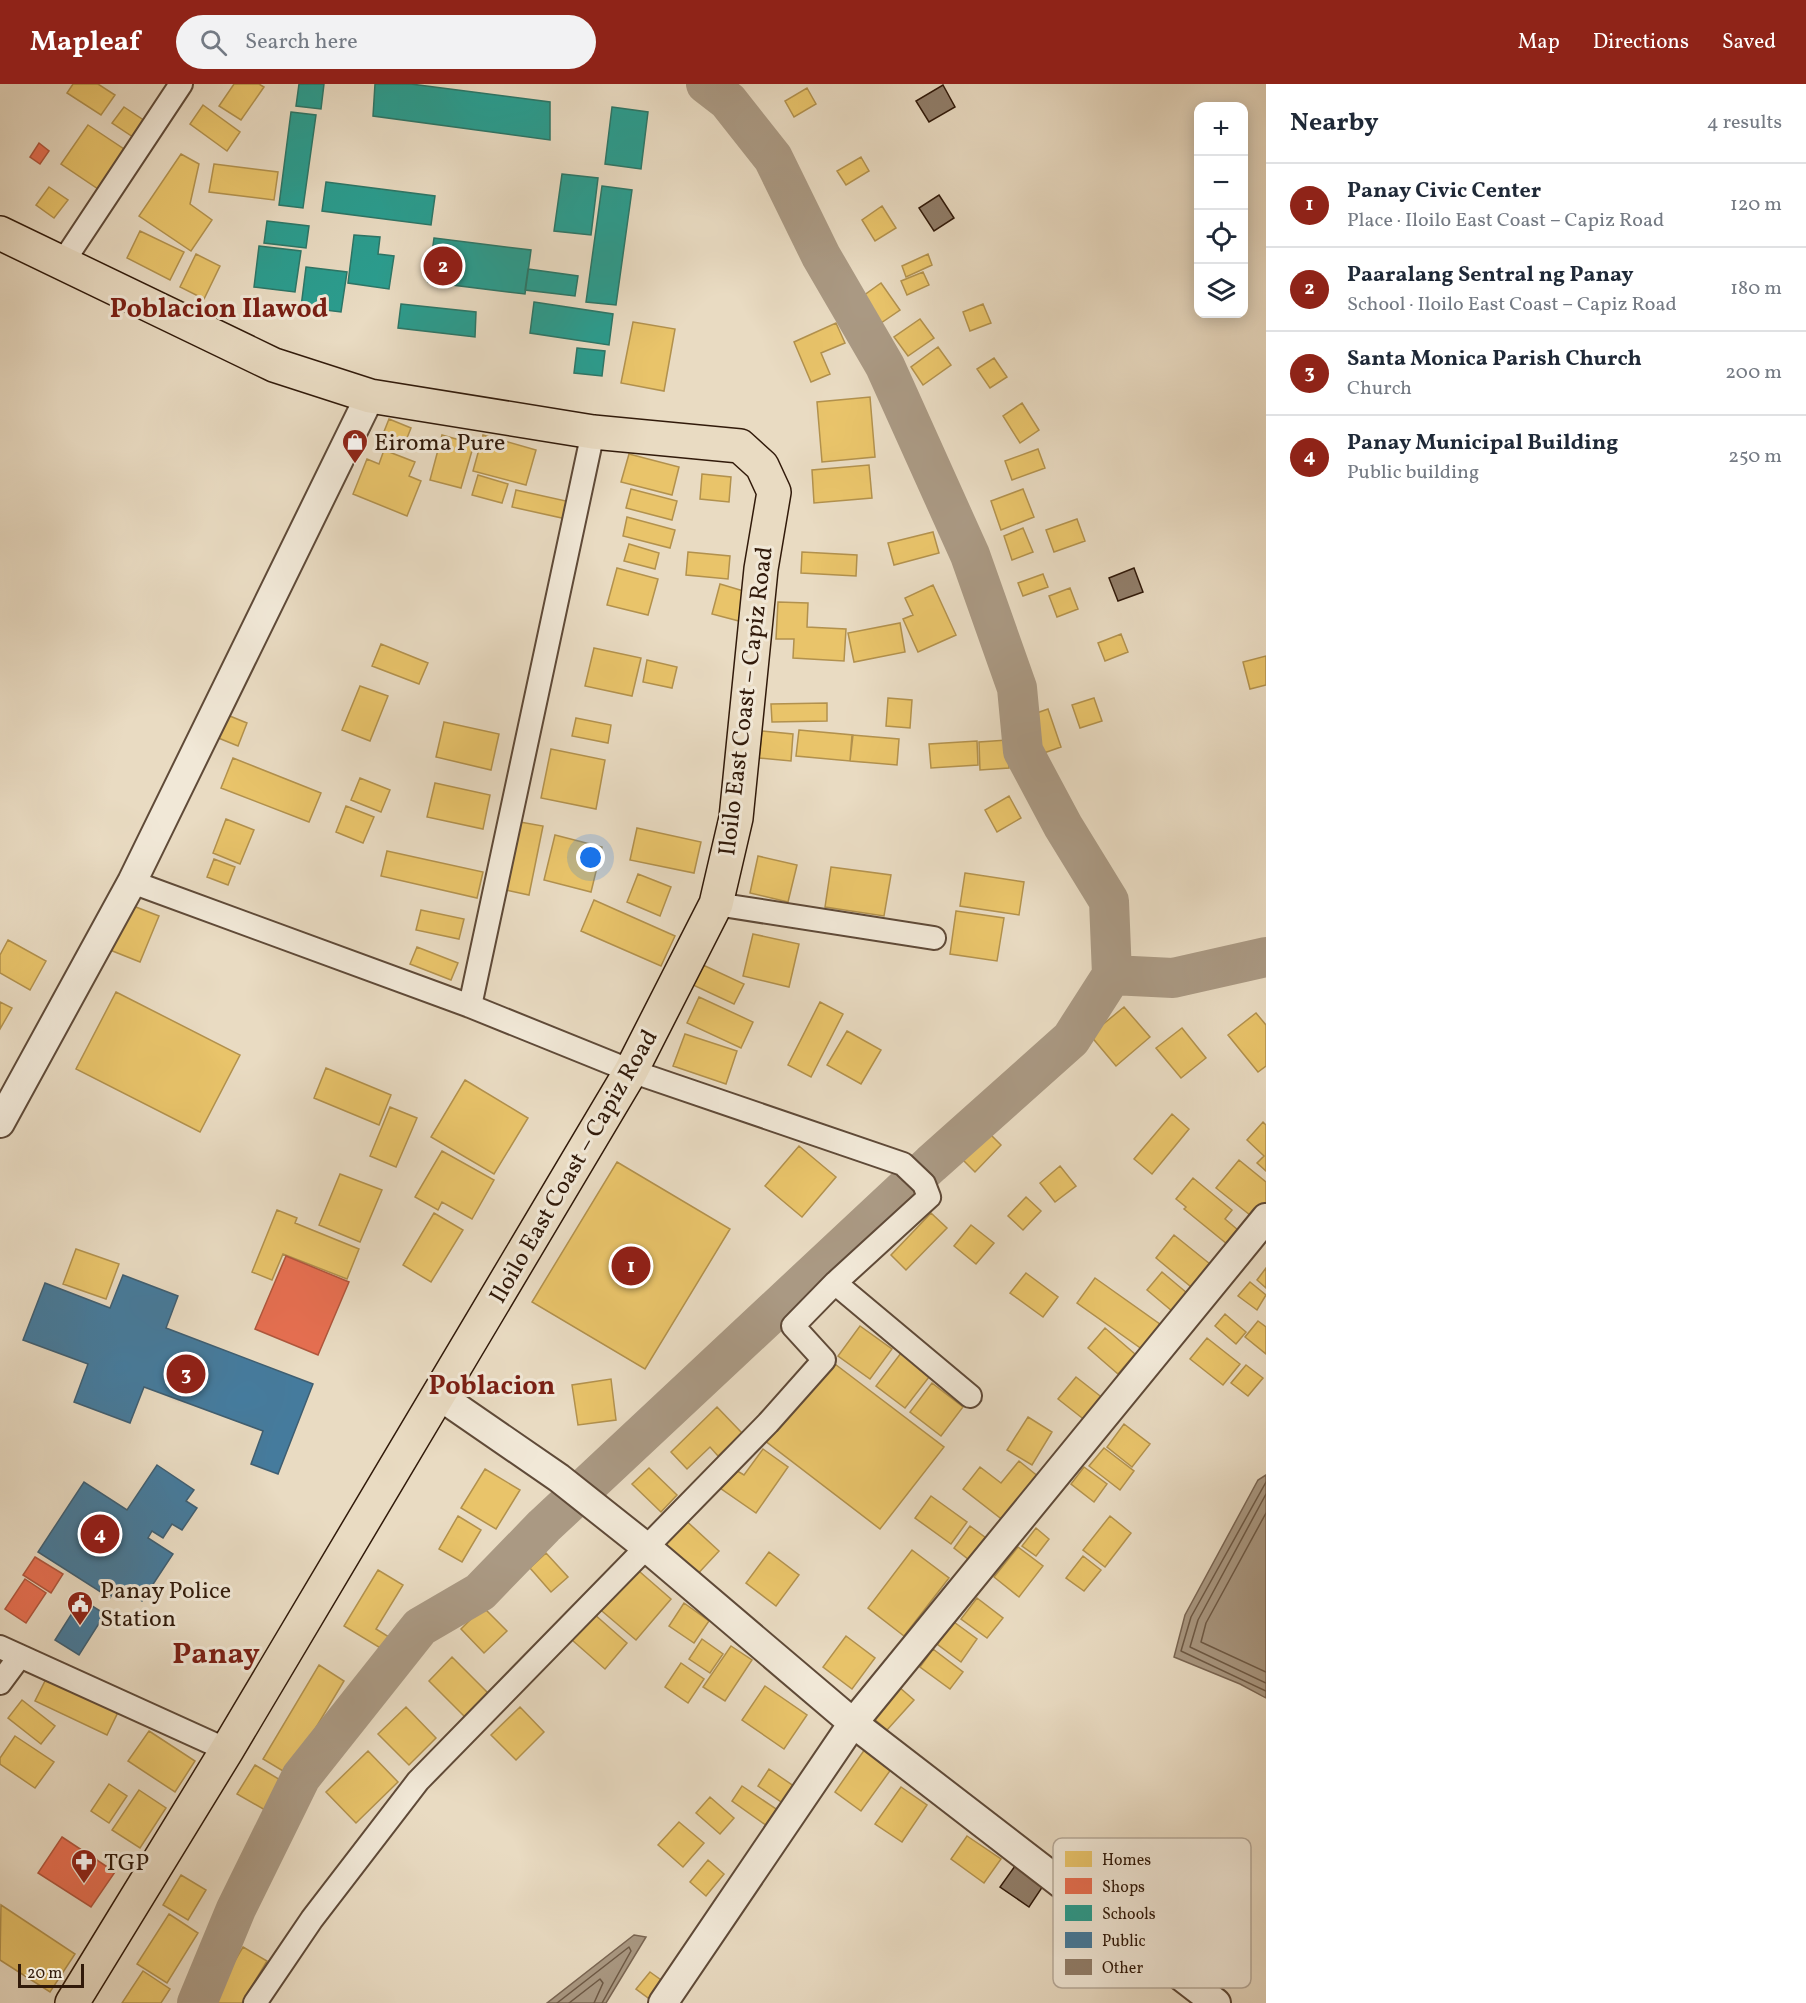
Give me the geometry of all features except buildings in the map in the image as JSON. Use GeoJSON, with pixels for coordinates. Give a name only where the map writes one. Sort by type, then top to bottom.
{"type":"FeatureCollection","features":[{"type":"Feature","properties":{"kind":"main road","name":"Iloilo East Coast – Capiz Road"},"geometry":{"type":"LineString","coordinates":[[0,233],[62,265],[274,365],[370,396],[593,432],[740,446],[762,466],[774,492],[761,569],[736,818],[716,904],[631,1071],[440,1396],[72,2003]]}},
{"type":"Feature","properties":{"kind":"street"},"geometry":{"type":"LineString","coordinates":[[62,265],[181,84]]}},
{"type":"Feature","properties":{"kind":"street"},"geometry":{"type":"LineString","coordinates":[[0,1123],[132,882],[370,396]]}},
{"type":"Feature","properties":{"kind":"street"},"geometry":{"type":"LineString","coordinates":[[470,1006],[593,432]]}},
{"type":"Feature","properties":{"kind":"street"},"geometry":{"type":"LineString","coordinates":[[132,882],[470,1006],[631,1071],[903,1164],[924,1184],[929,1197],[835,1283],[793,1326],[824,1360],[768,1423],[418,1781],[312,1919],[255,2003]]}},
{"type":"Feature","properties":{"kind":"street"},"geometry":{"type":"LineString","coordinates":[[716,904],[934,938]]}},
{"type":"Feature","properties":{"kind":"street"},"geometry":{"type":"LineString","coordinates":[[663,2003],[853,1723],[1261,1234]]}},
{"type":"Feature","properties":{"kind":"street"},"geometry":{"type":"LineString","coordinates":[[835,1283],[970,1396]]}},
{"type":"Feature","properties":{"kind":"street"},"geometry":{"type":"LineString","coordinates":[[440,1396],[559,1478],[595,1509],[646,1547],[853,1723],[1053,1877]]}},
{"type":"Feature","properties":{"kind":"street"},"geometry":{"type":"LineString","coordinates":[[0,1683],[10,1651],[227,1750]]}},
{"type":"Feature","properties":{"kind":"street"},"geometry":{"type":"LineString","coordinates":[[1197,1988],[1216,2003]]}},
{"type":"Feature","properties":{"kind":"water"},"geometry":{"type":"Polygon","coordinates":[[[1266,1475],[1266,1698],[1240,1684],[1174,1657],[1185,1615],[1258,1480],[1266,1475]]]}},
{"type":"Feature","properties":{"kind":"water"},"geometry":{"type":"Polygon","coordinates":[[[634,1935],[646,1937],[606,2003],[547,2003],[634,1935]]]}},
{"type":"Feature","properties":{"kind":"waterway"},"geometry":{"type":"LineString","coordinates":[[197,2003],[236,1909],[301,1777],[420,1627],[480,1592],[544,1526],[931,1164],[1071,1039],[1112,975],[1109,901],[1063,826],[1023,751],[1017,688],[970,555],[885,366],[821,256],[773,158],[728,101],[706,84]]}},
{"type":"Feature","properties":{"kind":"waterway"},"geometry":{"type":"LineString","coordinates":[[1112,975],[1173,978],[1266,957]]}},
{"type":"Feature","properties":{"kind":"place","name":"Paaralang Sentral ng Panay"},"geometry":{"type":"Point","coordinates":[443,266]}},
{"type":"Feature","properties":{"kind":"place","name":"Eiroma Pure"},"geometry":{"type":"Point","coordinates":[355,465]}},
{"type":"Feature","properties":{"kind":"place","name":"Panay Civic Center"},"geometry":{"type":"Point","coordinates":[631,1266]}},
{"type":"Feature","properties":{"kind":"place","name":"Santa Monica Parish Church"},"geometry":{"type":"Point","coordinates":[186,1374]}},
{"type":"Feature","properties":{"kind":"place","name":"Panay Municipal Building"},"geometry":{"type":"Point","coordinates":[100,1534]}},
{"type":"Feature","properties":{"kind":"place","name":"Panay Police Station"},"geometry":{"type":"Point","coordinates":[80,1627]}},
{"type":"Feature","properties":{"kind":"place","name":"TGP"},"geometry":{"type":"Point","coordinates":[84,1885]}},
{"type":"Feature","properties":{"kind":"district","name":"Poblacion Ilawod"},"geometry":{"type":"Point","coordinates":[219,308]}},
{"type":"Feature","properties":{"kind":"district","name":"Poblacion"},"geometry":{"type":"Point","coordinates":[492,1385]}},
{"type":"Feature","properties":{"kind":"district","name":"Panay"},"geometry":{"type":"Point","coordinates":[216,1653]}}]}
